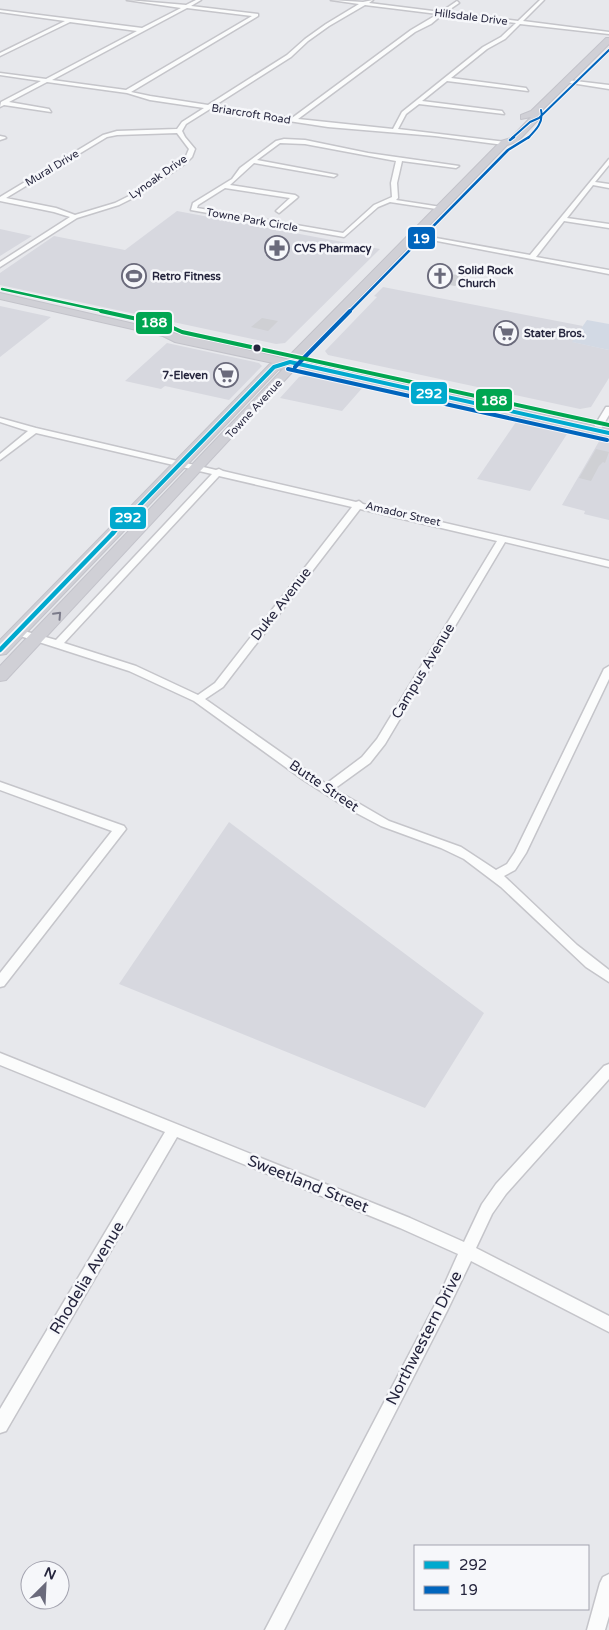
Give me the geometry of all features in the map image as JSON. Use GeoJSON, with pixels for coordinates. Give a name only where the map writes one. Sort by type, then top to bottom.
{"type":"FeatureCollection","features":[{"type":"Feature","properties":{"kind":"main road","name":"Towne Avenue"},"geometry":{"type":"LineString","coordinates":[[0,676],[290,370],[293,359],[504,143],[503,137],[526,115],[534,113],[609,40]]}},
{"type":"Feature","properties":{"kind":"main road"},"geometry":{"type":"LineString","coordinates":[[0,296],[167,333],[179,339],[293,359],[605,423]]}},
{"type":"Feature","properties":{"kind":"main road"},"geometry":{"type":"LineString","coordinates":[[0,650],[274,367],[293,359]]}},
{"type":"Feature","properties":{"kind":"street"},"geometry":{"type":"LineString","coordinates":[[127,92],[256,15],[129,0]]}},
{"type":"Feature","properties":{"kind":"street"},"geometry":{"type":"LineString","coordinates":[[1,104],[199,0]]}},
{"type":"Feature","properties":{"kind":"street","name":"Hillsdale Drive"},"geometry":{"type":"LineString","coordinates":[[333,0],[609,33]]}},
{"type":"Feature","properties":{"kind":"street"},"geometry":{"type":"LineString","coordinates":[[179,131],[184,123],[289,56],[298,46],[371,0]]}},
{"type":"Feature","properties":{"kind":"street"},"geometry":{"type":"LineString","coordinates":[[395,130],[404,113],[520,23],[542,0]]}},
{"type":"Feature","properties":{"kind":"street"},"geometry":{"type":"LineString","coordinates":[[293,120],[413,31],[457,2]]}},
{"type":"Feature","properties":{"kind":"street"},"geometry":{"type":"LineString","coordinates":[[0,11],[143,30]]}},
{"type":"Feature","properties":{"kind":"street"},"geometry":{"type":"LineString","coordinates":[[0,55],[70,20]]}},
{"type":"Feature","properties":{"kind":"street","name":"Briarcroft Road"},"geometry":{"type":"LineString","coordinates":[[0,74],[127,92],[150,98],[340,127],[395,130],[504,143]]}},
{"type":"Feature","properties":{"kind":"street"},"geometry":{"type":"LineString","coordinates":[[446,79],[526,90]]}},
{"type":"Feature","properties":{"kind":"street"},"geometry":{"type":"LineString","coordinates":[[567,81],[609,86]]}},
{"type":"Feature","properties":{"kind":"street"},"geometry":{"type":"LineString","coordinates":[[419,102],[502,113]]}},
{"type":"Feature","properties":{"kind":"street"},"geometry":{"type":"LineString","coordinates":[[1,104],[49,111]]}},
{"type":"Feature","properties":{"kind":"street"},"geometry":{"type":"LineString","coordinates":[[334,134],[340,127]]}},
{"type":"Feature","properties":{"kind":"street","name":"Mural Drive"},"geometry":{"type":"LineString","coordinates":[[75,217],[56,210],[1,200],[105,136],[117,132],[179,131]]}},
{"type":"Feature","properties":{"kind":"street","name":"Lynoak Drive"},"geometry":{"type":"LineString","coordinates":[[0,265],[75,217],[131,198],[189,157],[192,149],[182,138],[179,131]]}},
{"type":"Feature","properties":{"kind":"street","name":"Towne Park Circle"},"geometry":{"type":"LineString","coordinates":[[393,200],[376,206],[344,235],[194,210],[195,204],[214,190],[234,180],[242,169],[278,142],[291,141],[399,160],[456,166]]}},
{"type":"Feature","properties":{"kind":"street"},"geometry":{"type":"LineString","coordinates":[[399,160],[394,183],[393,200],[442,208]]}},
{"type":"Feature","properties":{"kind":"street"},"geometry":{"type":"LineString","coordinates":[[252,161],[334,175]]}},
{"type":"Feature","properties":{"kind":"street"},"geometry":{"type":"LineString","coordinates":[[532,257],[609,161]]}},
{"type":"Feature","properties":{"kind":"street"},"geometry":{"type":"LineString","coordinates":[[592,184],[609,186]]}},
{"type":"Feature","properties":{"kind":"street"},"geometry":{"type":"LineString","coordinates":[[225,186],[295,197],[279,211]]}},
{"type":"Feature","properties":{"kind":"street"},"geometry":{"type":"LineString","coordinates":[[564,219],[609,226]]}},
{"type":"Feature","properties":{"kind":"street"},"geometry":{"type":"LineString","coordinates":[[414,236],[609,272]]}},
{"type":"Feature","properties":{"kind":"street","name":"Amador Street"},"geometry":{"type":"LineString","coordinates":[[0,420],[34,430],[197,468],[219,471],[609,564]]}},
{"type":"Feature","properties":{"kind":"street"},"geometry":{"type":"LineString","coordinates":[[0,458],[34,430]]}},
{"type":"Feature","properties":{"kind":"street"},"geometry":{"type":"LineString","coordinates":[[58,644],[219,471]]}},
{"type":"Feature","properties":{"kind":"street","name":"Duke Avenue"},"geometry":{"type":"LineString","coordinates":[[198,699],[219,685],[359,504]]}},
{"type":"Feature","properties":{"kind":"street","name":"Campus Avenue"},"geometry":{"type":"LineString","coordinates":[[327,789],[366,760],[381,741],[502,538]]}},
{"type":"Feature","properties":{"kind":"street","name":"Butte Street"},"geometry":{"type":"LineString","coordinates":[[18,632],[122,663],[152,674],[198,699],[327,789],[381,822],[447,845],[461,852],[495,876],[574,950],[609,977]]}},
{"type":"Feature","properties":{"kind":"street"},"geometry":{"type":"LineString","coordinates":[[495,876],[511,866],[520,853],[609,669]]}},
{"type":"Feature","properties":{"kind":"street"},"geometry":{"type":"LineString","coordinates":[[0,786],[120,829],[0,982]]}},
{"type":"Feature","properties":{"kind":"street","name":"Sweetland Street"},"geometry":{"type":"LineString","coordinates":[[0,1059],[405,1222],[467,1251],[609,1324]]}},
{"type":"Feature","properties":{"kind":"street","name":"Northwestern Drive"},"geometry":{"type":"LineString","coordinates":[[274,1630],[442,1306],[487,1209],[501,1188],[609,1070]]}},
{"type":"Feature","properties":{"kind":"street","name":"Rhodelia Avenue"},"geometry":{"type":"LineString","coordinates":[[0,1425],[174,1130]]}},
{"type":"Feature","properties":{"kind":"street"},"geometry":{"type":"LineString","coordinates":[[596,1630],[609,1583]]}},
{"type":"Feature","properties":{"kind":"shaded area"},"geometry":{"type":"Polygon","coordinates":[[[177,211],[380,249],[285,343],[276,344],[0,285],[0,273],[54,236],[125,250],[177,211]]]}},
{"type":"Feature","properties":{"kind":"shaded area"},"geometry":{"type":"Polygon","coordinates":[[[0,229],[32,236],[0,256],[0,229]]]}},
{"type":"Feature","properties":{"kind":"shaded area"},"geometry":{"type":"Polygon","coordinates":[[[383,287],[583,326],[573,342],[609,350],[609,378],[591,407],[580,409],[328,355],[325,351],[377,297],[374,296],[383,287]]]}},
{"type":"Feature","properties":{"kind":"shaded area"},"geometry":{"type":"Polygon","coordinates":[[[0,306],[51,317],[0,357],[0,306]]]}},
{"type":"Feature","properties":{"kind":"shaded area"},"geometry":{"type":"Polygon","coordinates":[[[587,320],[609,324],[609,350],[572,342],[587,320]]]}},
{"type":"Feature","properties":{"kind":"shaded area"},"geometry":{"type":"Polygon","coordinates":[[[167,343],[259,363],[262,366],[229,400],[165,386],[161,389],[125,381],[167,343]]]}},
{"type":"Feature","properties":{"kind":"shaded area"},"geometry":{"type":"Polygon","coordinates":[[[316,374],[364,386],[342,411],[280,398],[299,377],[316,374]]]}},
{"type":"Feature","properties":{"kind":"shaded area"},"geometry":{"type":"Polygon","coordinates":[[[518,419],[569,431],[530,491],[477,479],[518,419]]]}},
{"type":"Feature","properties":{"kind":"shaded area"},"geometry":{"type":"Polygon","coordinates":[[[601,438],[609,439],[609,520],[584,514],[585,511],[562,505],[601,438]]]}},
{"type":"Feature","properties":{"kind":"shaded area"},"geometry":{"type":"Polygon","coordinates":[[[229,822],[484,1013],[425,1108],[119,984],[229,822]]]}},
{"type":"Feature","properties":{"kind":"building"},"geometry":{"type":"Polygon","coordinates":[[[451,274],[468,277],[455,286],[438,283],[451,274]]]}},
{"type":"Feature","properties":{"kind":"building"},"geometry":{"type":"Polygon","coordinates":[[[262,318],[278,321],[268,331],[251,327],[262,318]]]}},
{"type":"Feature","properties":{"kind":"building"},"geometry":{"type":"Polygon","coordinates":[[[596,449],[609,452],[605,463],[603,462],[599,466],[591,481],[579,478],[596,449]]]}},
{"type":"Feature","properties":{"kind":"transit line","name":"19"},"geometry":{"type":"LineString","coordinates":[[510,140],[530,122],[539,118],[609,50]]}},
{"type":"Feature","properties":{"kind":"transit line","name":"19"},"geometry":{"type":"LineString","coordinates":[[295,367],[508,150],[524,141],[534,132],[543,117],[541,110]]}},
{"type":"Feature","properties":{"kind":"transit line","name":"188"},"geometry":{"type":"LineString","coordinates":[[2,289],[169,326],[182,332],[609,425]]}},
{"type":"Feature","properties":{"kind":"transit line","name":"292"},"geometry":{"type":"LineString","coordinates":[[0,650],[274,367],[290,362],[609,433]]}},
{"type":"Feature","properties":{"kind":"transit line","name":"19"},"geometry":{"type":"LineString","coordinates":[[288,369],[607,440]]}},
{"type":"Feature","properties":{"kind":"place","name":"CVS Pharmacy"},"geometry":{"type":"Point","coordinates":[277,248]}},
{"type":"Feature","properties":{"kind":"place","name":"Retro Fitness"},"geometry":{"type":"Point","coordinates":[134,276]}},
{"type":"Feature","properties":{"kind":"place","name":"Solid Rock Church"},"geometry":{"type":"Point","coordinates":[440,276]}},
{"type":"Feature","properties":{"kind":"place","name":"Stater Bros."},"geometry":{"type":"Point","coordinates":[506,333]}},
{"type":"Feature","properties":{"kind":"place","name":"7-Eleven"},"geometry":{"type":"Point","coordinates":[226,375]}}]}
